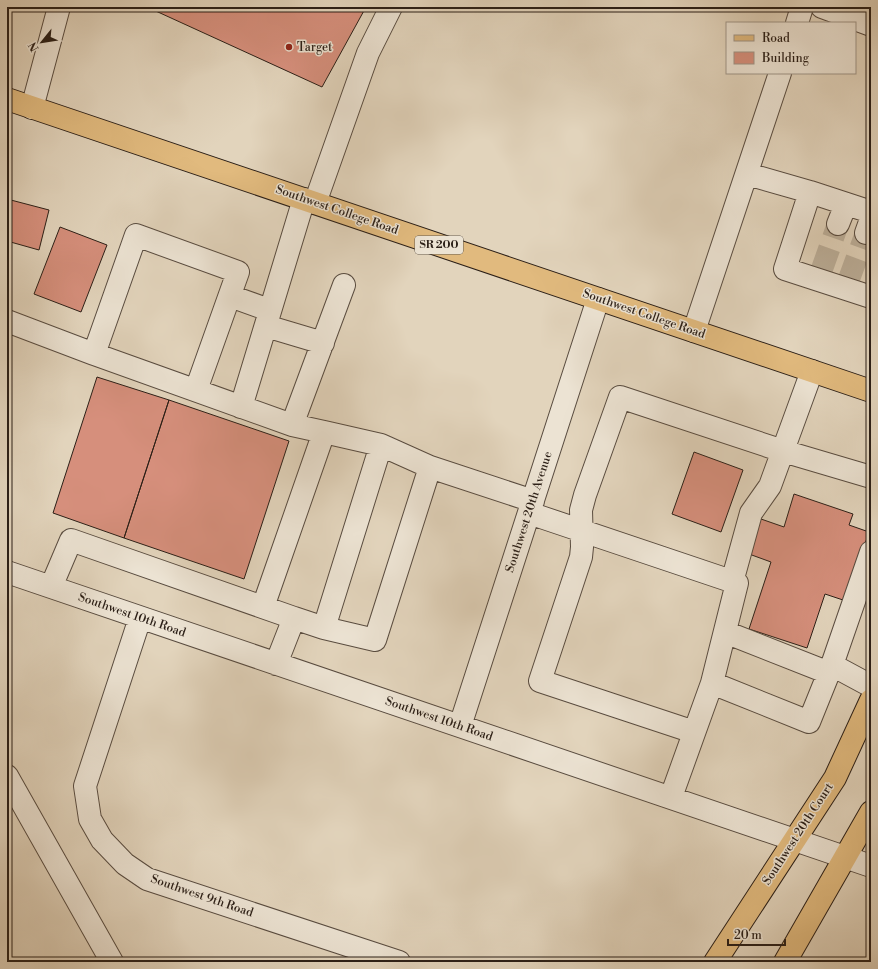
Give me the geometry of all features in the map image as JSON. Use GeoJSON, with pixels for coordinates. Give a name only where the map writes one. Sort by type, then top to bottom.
{"type":"FeatureCollection","features":[{"type":"Feature","properties":{"kind":"main road","name":"Southwest College Road"},"geometry":{"type":"LineString","coordinates":[[7,99],[871,391]]}},
{"type":"Feature","properties":{"kind":"main road","name":"Southwest 20th Court"},"geometry":{"type":"LineString","coordinates":[[715,962],[835,778],[871,700]]}},
{"type":"Feature","properties":{"kind":"main road"},"geometry":{"type":"LineString","coordinates":[[784,962],[844,856],[871,812]]}},
{"type":"Feature","properties":{"kind":"street"},"geometry":{"type":"LineString","coordinates":[[32,108],[59,7]]}},
{"type":"Feature","properties":{"kind":"street"},"geometry":{"type":"LineString","coordinates":[[241,407],[267,318],[309,201],[368,53],[391,7]]}},
{"type":"Feature","properties":{"kind":"street"},"geometry":{"type":"LineString","coordinates":[[797,22],[802,7]]}},
{"type":"Feature","properties":{"kind":"street"},"geometry":{"type":"LineString","coordinates":[[822,7],[871,25]]}},
{"type":"Feature","properties":{"kind":"street"},"geometry":{"type":"LineString","coordinates":[[694,332],[780,74]]}},
{"type":"Feature","properties":{"kind":"street"},"geometry":{"type":"LineString","coordinates":[[747,174],[810,192],[871,212]]}},
{"type":"Feature","properties":{"kind":"street"},"geometry":{"type":"LineString","coordinates":[[810,192],[785,269],[821,275],[847,284],[871,297]]}},
{"type":"Feature","properties":{"kind":"street"},"geometry":{"type":"LineString","coordinates":[[838,224],[846,204]]}},
{"type":"Feature","properties":{"kind":"street"},"geometry":{"type":"LineString","coordinates":[[94,354],[136,235],[238,272],[196,390]]}},
{"type":"Feature","properties":{"kind":"street"},"geometry":{"type":"LineString","coordinates":[[292,425],[344,285]]}},
{"type":"Feature","properties":{"kind":"street"},"geometry":{"type":"LineString","coordinates":[[230,296],[267,318],[323,343]]}},
{"type":"Feature","properties":{"kind":"street","name":"Southwest 20th Avenue"},"geometry":{"type":"LineString","coordinates":[[460,726],[598,299]]}},
{"type":"Feature","properties":{"kind":"street"},"geometry":{"type":"LineString","coordinates":[[7,321],[292,425],[381,445],[430,467],[531,507],[581,530],[737,584],[712,683],[671,797]]}},
{"type":"Feature","properties":{"kind":"street"},"geometry":{"type":"LineString","coordinates":[[732,582],[751,513],[770,486],[812,371]]}},
{"type":"Feature","properties":{"kind":"street"},"geometry":{"type":"LineString","coordinates":[[694,732],[540,681],[581,557],[581,510],[585,495],[620,397],[783,451],[871,477]]}},
{"type":"Feature","properties":{"kind":"street"},"geometry":{"type":"LineString","coordinates":[[263,607],[324,432]]}},
{"type":"Feature","properties":{"kind":"street"},"geometry":{"type":"LineString","coordinates":[[324,628],[381,445]]}},
{"type":"Feature","properties":{"kind":"street"},"geometry":{"type":"LineString","coordinates":[[51,587],[71,540],[324,628],[375,640],[430,467]]}},
{"type":"Feature","properties":{"kind":"street"},"geometry":{"type":"LineString","coordinates":[[712,683],[809,722],[830,669],[871,552]]}},
{"type":"Feature","properties":{"kind":"street","name":"Southwest 10th Road"},"geometry":{"type":"LineString","coordinates":[[7,572],[871,866]]}},
{"type":"Feature","properties":{"kind":"street","name":"Southwest 9th Road"},"geometry":{"type":"LineString","coordinates":[[140,618],[85,786],[90,818],[102,840],[125,864],[147,879],[399,962]]}},
{"type":"Feature","properties":{"kind":"street"},"geometry":{"type":"LineString","coordinates":[[276,664],[294,618]]}},
{"type":"Feature","properties":{"kind":"street"},"geometry":{"type":"LineString","coordinates":[[725,632],[830,669],[871,686]]}},
{"type":"Feature","properties":{"kind":"street"},"geometry":{"type":"LineString","coordinates":[[7,776],[112,962]]}},
{"type":"Feature","properties":{"kind":"building","name":"Target"},"geometry":{"type":"Polygon","coordinates":[[[147,7],[366,7],[322,87],[147,7]]]}},
{"type":"Feature","properties":{"kind":"building"},"geometry":{"type":"Polygon","coordinates":[[[7,199],[49,210],[39,250],[7,241],[7,199]]]}},
{"type":"Feature","properties":{"kind":"building"},"geometry":{"type":"Polygon","coordinates":[[[60,227],[107,245],[81,312],[34,294],[60,227]]]}},
{"type":"Feature","properties":{"kind":"building"},"geometry":{"type":"Polygon","coordinates":[[[97,377],[169,400],[124,538],[53,513],[97,377]]]}},
{"type":"Feature","properties":{"kind":"building"},"geometry":{"type":"Polygon","coordinates":[[[169,400],[289,441],[244,579],[124,538],[169,400]]]}},
{"type":"Feature","properties":{"kind":"building"},"geometry":{"type":"Polygon","coordinates":[[[694,452],[743,470],[721,532],[672,514],[694,452]]]}},
{"type":"Feature","properties":{"kind":"building"},"geometry":{"type":"Polygon","coordinates":[[[794,494],[853,514],[849,525],[869,532],[846,601],[825,594],[807,648],[749,629],[771,562],[749,554],[761,519],[784,527],[794,494]]]}},
{"type":"Feature","properties":{"kind":"tunnel"},"geometry":{"type":"LineString","coordinates":[[822,269],[838,224]]}},
{"type":"Feature","properties":{"kind":"tunnel"},"geometry":{"type":"LineString","coordinates":[[849,279],[866,233]]}},
{"type":"Feature","properties":{"kind":"place","name":"Target"},"geometry":{"type":"Point","coordinates":[289,47]}}]}
